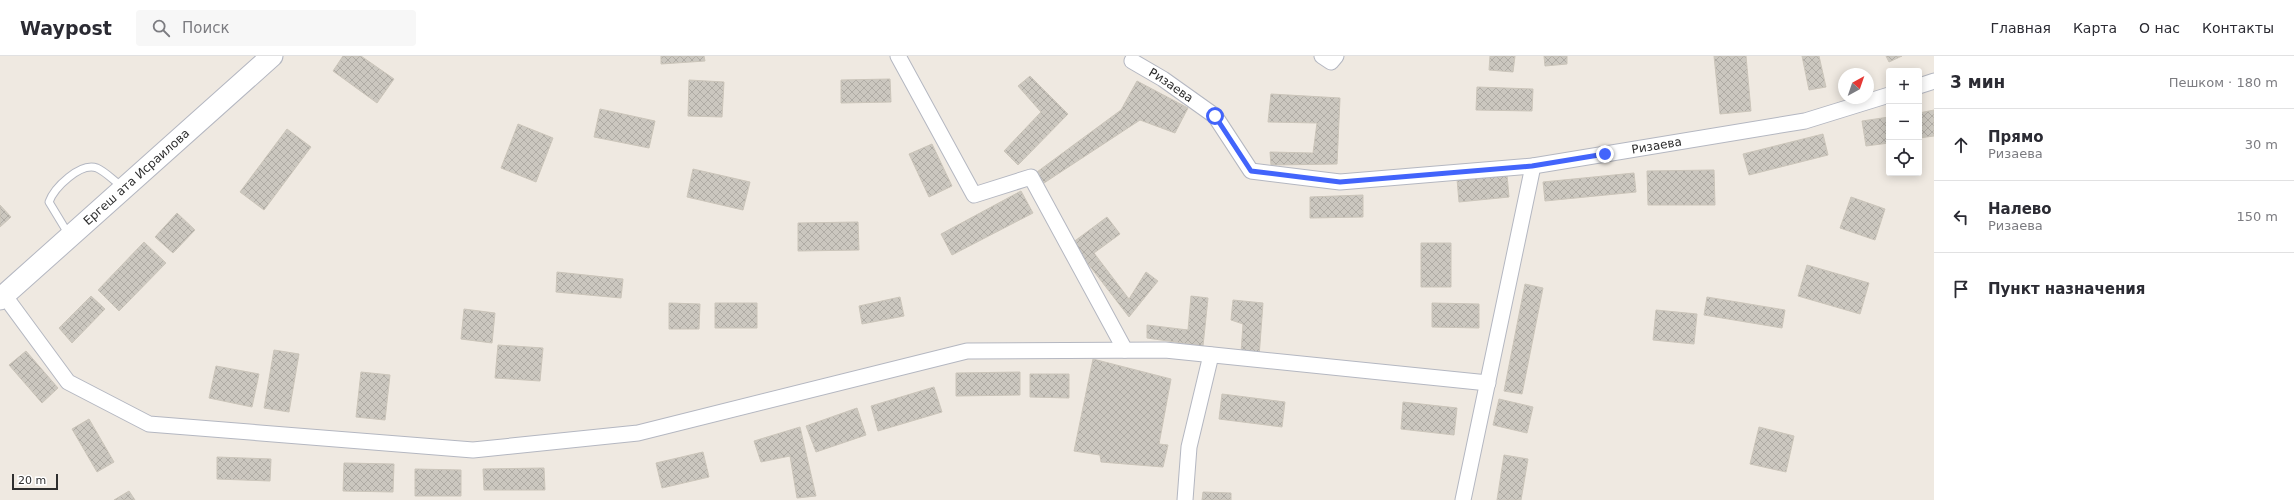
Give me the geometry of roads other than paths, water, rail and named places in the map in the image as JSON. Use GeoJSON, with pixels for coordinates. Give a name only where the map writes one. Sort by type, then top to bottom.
{"type":"FeatureCollection","features":[{"type":"Feature","properties":{"kind":"main road","name":"Ергеш ата Исраилова"},"geometry":{"type":"LineString","coordinates":[[2,297],[272,56]]}},
{"type":"Feature","properties":{"kind":"street"},"geometry":{"type":"LineString","coordinates":[[898,56],[974,195],[1031,177],[1125,350]]}},
{"type":"Feature","properties":{"kind":"street"},"geometry":{"type":"LineString","coordinates":[[1322,56],[1331,62],[1336,56]]}},
{"type":"Feature","properties":{"kind":"street","name":"Ризаева"},"geometry":{"type":"LineString","coordinates":[[1132,61],[1163,79],[1215,116],[1251,171],[1340,182],[1532,166],[1806,121],[1886,96]]}},
{"type":"Feature","properties":{"kind":"street"},"geometry":{"type":"LineString","coordinates":[[1922,85],[1934,81]]}},
{"type":"Feature","properties":{"kind":"street"},"geometry":{"type":"LineString","coordinates":[[1463,500],[1532,166]]}},
{"type":"Feature","properties":{"kind":"street"},"geometry":{"type":"LineString","coordinates":[[2,297],[68,382],[150,424],[473,450],[638,432],[967,351],[1165,350],[1488,383]]}},
{"type":"Feature","properties":{"kind":"street"},"geometry":{"type":"LineString","coordinates":[[1185,500],[1189,447],[1211,354]]}},
{"type":"Feature","properties":{"kind":"lane"},"geometry":{"type":"LineString","coordinates":[[70,237],[49,202],[52,193],[82,168],[97,168],[124,188]]}}]}
